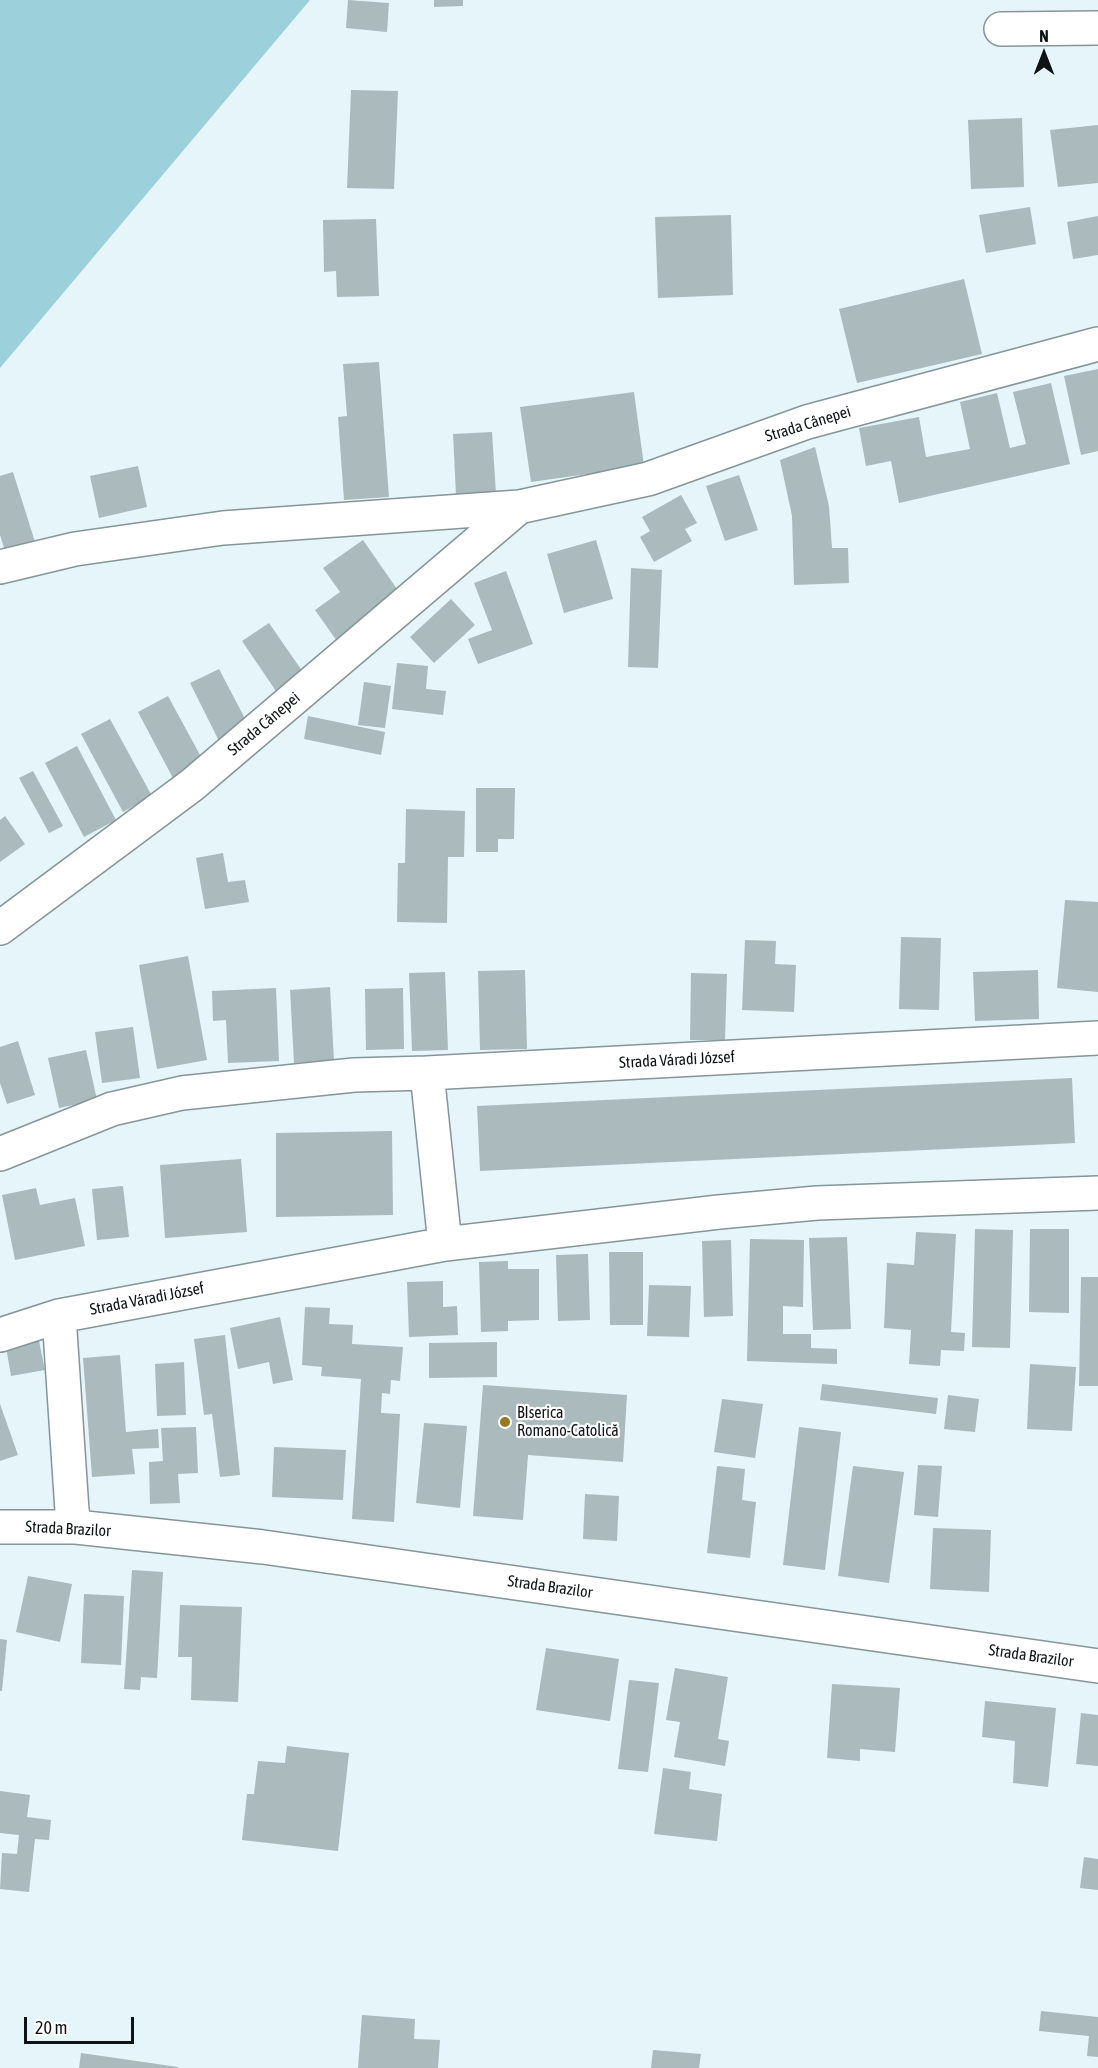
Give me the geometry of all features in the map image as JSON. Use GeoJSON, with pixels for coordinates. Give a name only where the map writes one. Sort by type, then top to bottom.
{"type":"FeatureCollection","features":[{"type":"Feature","properties":{"kind":"street"},"geometry":{"type":"LineString","coordinates":[[1001,29],[1098,28]]}},
{"type":"Feature","properties":{"kind":"street","name":"Strada Cânepei"},"geometry":{"type":"LineString","coordinates":[[0,567],[75,549],[223,528],[519,507],[648,479],[807,422],[1098,344]]}},
{"type":"Feature","properties":{"kind":"street","name":"Strada Cânepei"},"geometry":{"type":"LineString","coordinates":[[0,928],[192,785],[519,507]]}},
{"type":"Feature","properties":{"kind":"street","name":"Strada Váradi József"},"geometry":{"type":"LineString","coordinates":[[0,1154],[112,1109],[182,1093],[354,1075],[1098,1038]]}},
{"type":"Feature","properties":{"kind":"street"},"geometry":{"type":"LineString","coordinates":[[427,1073],[445,1244]]}},
{"type":"Feature","properties":{"kind":"street","name":"Strada Váradi József"},"geometry":{"type":"LineString","coordinates":[[0,1335],[59,1316],[445,1244],[817,1203],[1098,1192]]}},
{"type":"Feature","properties":{"kind":"street"},"geometry":{"type":"LineString","coordinates":[[59,1316],[72,1511],[76,1527]]}},
{"type":"Feature","properties":{"kind":"street","name":"Strada Brazilor"},"geometry":{"type":"LineString","coordinates":[[0,1527],[76,1527],[263,1547],[1098,1666]]}},
{"type":"Feature","properties":{"kind":"shaded area"},"geometry":{"type":"Polygon","coordinates":[[[0,0],[310,0],[0,368],[0,0]]]}},
{"type":"Feature","properties":{"kind":"building"},"geometry":{"type":"Polygon","coordinates":[[[348,0],[389,3],[387,32],[346,28],[348,0]]]}},
{"type":"Feature","properties":{"kind":"building"},"geometry":{"type":"Polygon","coordinates":[[[434,0],[463,0],[463,6],[434,7],[434,0]]]}},
{"type":"Feature","properties":{"kind":"building"},"geometry":{"type":"Polygon","coordinates":[[[351,90],[398,91],[394,189],[347,188],[351,90]]]}},
{"type":"Feature","properties":{"kind":"building"},"geometry":{"type":"Polygon","coordinates":[[[1022,118],[1024,187],[971,189],[968,120],[1022,118]]]}},
{"type":"Feature","properties":{"kind":"building"},"geometry":{"type":"Polygon","coordinates":[[[1098,125],[1098,183],[1058,187],[1050,130],[1098,125]]]}},
{"type":"Feature","properties":{"kind":"building"},"geometry":{"type":"Polygon","coordinates":[[[1030,207],[1036,244],[986,253],[979,215],[1030,207]]]}},
{"type":"Feature","properties":{"kind":"building"},"geometry":{"type":"Polygon","coordinates":[[[731,215],[733,295],[658,298],[655,217],[731,215]]]}},
{"type":"Feature","properties":{"kind":"building"},"geometry":{"type":"Polygon","coordinates":[[[1098,216],[1098,255],[1073,259],[1067,222],[1098,216]]]}},
{"type":"Feature","properties":{"kind":"building"},"geometry":{"type":"Polygon","coordinates":[[[376,219],[379,296],[337,297],[336,271],[324,272],[323,220],[376,219]]]}},
{"type":"Feature","properties":{"kind":"building"},"geometry":{"type":"Polygon","coordinates":[[[964,279],[982,354],[857,383],[839,309],[964,279]]]}},
{"type":"Feature","properties":{"kind":"building"},"geometry":{"type":"Polygon","coordinates":[[[379,362],[389,497],[344,500],[338,417],[347,416],[343,364],[379,362]]]}},
{"type":"Feature","properties":{"kind":"building"},"geometry":{"type":"Polygon","coordinates":[[[1098,369],[1098,451],[1081,455],[1064,376],[1098,369]]]}},
{"type":"Feature","properties":{"kind":"building"},"geometry":{"type":"Polygon","coordinates":[[[1051,383],[1070,464],[899,503],[891,461],[866,466],[859,428],[919,417],[926,457],[970,449],[960,402],[997,393],[1010,448],[1026,444],[1013,392],[1051,383]]]}},
{"type":"Feature","properties":{"kind":"building"},"geometry":{"type":"Polygon","coordinates":[[[634,392],[644,466],[531,482],[520,407],[634,392]]]}},
{"type":"Feature","properties":{"kind":"building"},"geometry":{"type":"Polygon","coordinates":[[[492,432],[496,494],[456,495],[453,434],[492,432]]]}},
{"type":"Feature","properties":{"kind":"building"},"geometry":{"type":"Polygon","coordinates":[[[815,447],[829,506],[832,548],[848,548],[849,583],[794,585],[792,516],[780,460],[815,447]]]}},
{"type":"Feature","properties":{"kind":"building"},"geometry":{"type":"Polygon","coordinates":[[[138,466],[147,507],[99,518],[90,476],[138,466]]]}},
{"type":"Feature","properties":{"kind":"building"},"geometry":{"type":"Polygon","coordinates":[[[13,472],[35,542],[5,551],[0,535],[0,476],[13,472]]]}},
{"type":"Feature","properties":{"kind":"building"},"geometry":{"type":"Polygon","coordinates":[[[739,475],[758,530],[725,541],[706,486],[739,475]]]}},
{"type":"Feature","properties":{"kind":"building"},"geometry":{"type":"Polygon","coordinates":[[[681,495],[697,523],[685,529],[692,541],[654,562],[640,537],[650,531],[642,517],[681,495]]]}},
{"type":"Feature","properties":{"kind":"building"},"geometry":{"type":"Polygon","coordinates":[[[363,540],[404,599],[339,644],[315,610],[340,592],[323,568],[363,540]]]}},
{"type":"Feature","properties":{"kind":"building"},"geometry":{"type":"Polygon","coordinates":[[[596,540],[613,599],[564,613],[547,554],[596,540]]]}},
{"type":"Feature","properties":{"kind":"building"},"geometry":{"type":"Polygon","coordinates":[[[631,568],[662,570],[658,668],[628,667],[631,568]]]}},
{"type":"Feature","properties":{"kind":"building"},"geometry":{"type":"Polygon","coordinates":[[[506,571],[533,644],[478,664],[468,639],[492,630],[474,583],[506,571]]]}},
{"type":"Feature","properties":{"kind":"building"},"geometry":{"type":"Polygon","coordinates":[[[451,599],[475,625],[434,663],[410,637],[451,599]]]}},
{"type":"Feature","properties":{"kind":"building"},"geometry":{"type":"Polygon","coordinates":[[[269,623],[307,678],[280,697],[242,641],[269,623]]]}},
{"type":"Feature","properties":{"kind":"building"},"geometry":{"type":"Polygon","coordinates":[[[397,663],[428,666],[426,689],[446,691],[443,715],[392,709],[397,663]]]}},
{"type":"Feature","properties":{"kind":"building"},"geometry":{"type":"Polygon","coordinates":[[[219,669],[251,730],[221,745],[190,683],[219,669]]]}},
{"type":"Feature","properties":{"kind":"building"},"geometry":{"type":"Polygon","coordinates":[[[364,682],[391,686],[385,728],[358,725],[364,682]]]}},
{"type":"Feature","properties":{"kind":"building"},"geometry":{"type":"Polygon","coordinates":[[[168,696],[206,766],[175,782],[138,712],[168,696]]]}},
{"type":"Feature","properties":{"kind":"building"},"geometry":{"type":"Polygon","coordinates":[[[308,716],[385,732],[381,755],[304,739],[308,716]]]}},
{"type":"Feature","properties":{"kind":"building"},"geometry":{"type":"Polygon","coordinates":[[[110,719],[152,796],[123,812],[81,734],[110,719]]]}},
{"type":"Feature","properties":{"kind":"building"},"geometry":{"type":"Polygon","coordinates":[[[77,746],[116,820],[84,837],[45,763],[77,746]]]}},
{"type":"Feature","properties":{"kind":"building"},"geometry":{"type":"Polygon","coordinates":[[[33,771],[63,826],[49,833],[19,778],[33,771]]]}},
{"type":"Feature","properties":{"kind":"building"},"geometry":{"type":"Polygon","coordinates":[[[476,788],[515,788],[514,839],[498,839],[498,852],[476,852],[476,788]]]}},
{"type":"Feature","properties":{"kind":"building"},"geometry":{"type":"Polygon","coordinates":[[[406,809],[465,811],[464,857],[448,857],[447,923],[397,922],[398,863],[405,863],[406,809]]]}},
{"type":"Feature","properties":{"kind":"building"},"geometry":{"type":"Polygon","coordinates":[[[5,816],[25,844],[0,862],[0,820],[5,816]]]}},
{"type":"Feature","properties":{"kind":"building"},"geometry":{"type":"Polygon","coordinates":[[[223,853],[228,882],[245,880],[249,902],[205,909],[196,858],[223,853]]]}},
{"type":"Feature","properties":{"kind":"building"},"geometry":{"type":"Polygon","coordinates":[[[1065,900],[1098,902],[1098,992],[1057,988],[1065,900]]]}},
{"type":"Feature","properties":{"kind":"building"},"geometry":{"type":"Polygon","coordinates":[[[901,937],[941,938],[939,1010],[899,1009],[901,937]]]}},
{"type":"Feature","properties":{"kind":"building"},"geometry":{"type":"Polygon","coordinates":[[[745,940],[776,941],[775,964],[796,965],[794,1012],[742,1010],[745,940]]]}},
{"type":"Feature","properties":{"kind":"building"},"geometry":{"type":"Polygon","coordinates":[[[188,956],[207,1060],[157,1069],[139,965],[188,956]]]}},
{"type":"Feature","properties":{"kind":"building"},"geometry":{"type":"Polygon","coordinates":[[[525,970],[527,1049],[480,1050],[478,971],[525,970]]]}},
{"type":"Feature","properties":{"kind":"building"},"geometry":{"type":"Polygon","coordinates":[[[1038,970],[1039,1019],[975,1021],[973,972],[1038,970]]]}},
{"type":"Feature","properties":{"kind":"building"},"geometry":{"type":"Polygon","coordinates":[[[445,972],[448,1050],[412,1051],[409,973],[445,972]]]}},
{"type":"Feature","properties":{"kind":"building"},"geometry":{"type":"Polygon","coordinates":[[[691,973],[727,974],[725,1040],[690,1040],[691,973]]]}},
{"type":"Feature","properties":{"kind":"building"},"geometry":{"type":"Polygon","coordinates":[[[330,987],[334,1061],[294,1063],[290,990],[330,987]]]}},
{"type":"Feature","properties":{"kind":"building"},"geometry":{"type":"Polygon","coordinates":[[[276,988],[279,1061],[228,1063],[226,1020],[213,1021],[212,991],[276,988]]]}},
{"type":"Feature","properties":{"kind":"building"},"geometry":{"type":"Polygon","coordinates":[[[403,988],[404,1049],[366,1050],[365,989],[403,988]]]}},
{"type":"Feature","properties":{"kind":"building"},"geometry":{"type":"Polygon","coordinates":[[[133,1027],[140,1078],[102,1083],[95,1032],[133,1027]]]}},
{"type":"Feature","properties":{"kind":"building"},"geometry":{"type":"Polygon","coordinates":[[[18,1041],[35,1095],[7,1104],[0,1083],[0,1047],[18,1041]]]}},
{"type":"Feature","properties":{"kind":"building"},"geometry":{"type":"Polygon","coordinates":[[[86,1050],[97,1100],[59,1108],[48,1058],[86,1050]]]}},
{"type":"Feature","properties":{"kind":"building"},"geometry":{"type":"Polygon","coordinates":[[[1072,1078],[1075,1143],[480,1171],[477,1106],[1072,1078]]]}},
{"type":"Feature","properties":{"kind":"building"},"geometry":{"type":"Polygon","coordinates":[[[392,1131],[393,1215],[276,1217],[276,1133],[392,1131]]]}},
{"type":"Feature","properties":{"kind":"building"},"geometry":{"type":"Polygon","coordinates":[[[241,1159],[247,1232],[165,1238],[160,1165],[241,1159]]]}},
{"type":"Feature","properties":{"kind":"building"},"geometry":{"type":"Polygon","coordinates":[[[123,1186],[129,1237],[97,1240],[92,1189],[123,1186]]]}},
{"type":"Feature","properties":{"kind":"building"},"geometry":{"type":"Polygon","coordinates":[[[36,1188],[40,1205],[75,1198],[85,1246],[15,1260],[2,1195],[36,1188]]]}},
{"type":"Feature","properties":{"kind":"building"},"geometry":{"type":"Polygon","coordinates":[[[975,1229],[1013,1230],[1010,1348],[972,1347],[975,1229]]]}},
{"type":"Feature","properties":{"kind":"building"},"geometry":{"type":"Polygon","coordinates":[[[1030,1229],[1069,1229],[1069,1313],[1029,1312],[1030,1229]]]}},
{"type":"Feature","properties":{"kind":"building"},"geometry":{"type":"Polygon","coordinates":[[[916,1232],[956,1234],[951,1332],[965,1333],[964,1351],[941,1350],[940,1366],[909,1364],[911,1330],[884,1328],[887,1263],[914,1265],[916,1232]]]}},
{"type":"Feature","properties":{"kind":"building"},"geometry":{"type":"Polygon","coordinates":[[[847,1237],[851,1329],[813,1330],[809,1238],[847,1237]]]}},
{"type":"Feature","properties":{"kind":"building"},"geometry":{"type":"Polygon","coordinates":[[[750,1239],[804,1240],[803,1307],[783,1306],[783,1334],[811,1334],[811,1348],[837,1349],[837,1364],[747,1361],[750,1239]]]}},
{"type":"Feature","properties":{"kind":"building"},"geometry":{"type":"Polygon","coordinates":[[[731,1240],[733,1316],[704,1317],[702,1241],[731,1240]]]}},
{"type":"Feature","properties":{"kind":"building"},"geometry":{"type":"Polygon","coordinates":[[[609,1252],[643,1252],[643,1325],[610,1325],[609,1252]]]}},
{"type":"Feature","properties":{"kind":"building"},"geometry":{"type":"Polygon","coordinates":[[[588,1254],[590,1320],[558,1321],[556,1255],[588,1254]]]}},
{"type":"Feature","properties":{"kind":"building"},"geometry":{"type":"Polygon","coordinates":[[[508,1261],[508,1269],[539,1269],[539,1320],[508,1321],[508,1331],[481,1332],[479,1262],[508,1261]]]}},
{"type":"Feature","properties":{"kind":"building"},"geometry":{"type":"Polygon","coordinates":[[[1081,1277],[1098,1277],[1098,1386],[1079,1386],[1081,1277]]]}},
{"type":"Feature","properties":{"kind":"building"},"geometry":{"type":"Polygon","coordinates":[[[443,1281],[443,1307],[457,1306],[458,1335],[409,1337],[407,1282],[443,1281]]]}},
{"type":"Feature","properties":{"kind":"building"},"geometry":{"type":"Polygon","coordinates":[[[649,1285],[691,1286],[689,1337],[647,1336],[649,1285]]]}},
{"type":"Feature","properties":{"kind":"building"},"geometry":{"type":"Polygon","coordinates":[[[305,1307],[330,1308],[329,1324],[353,1325],[352,1344],[403,1347],[400,1381],[391,1380],[390,1394],[382,1393],[381,1413],[400,1414],[394,1522],[352,1519],[361,1379],[321,1376],[322,1367],[302,1365],[305,1307]]]}},
{"type":"Feature","properties":{"kind":"building"},"geometry":{"type":"Polygon","coordinates":[[[280,1317],[293,1380],[273,1384],[269,1362],[238,1369],[230,1328],[280,1317]]]}},
{"type":"Feature","properties":{"kind":"building"},"geometry":{"type":"Polygon","coordinates":[[[225,1335],[240,1475],[220,1477],[212,1414],[204,1415],[194,1339],[225,1335]]]}},
{"type":"Feature","properties":{"kind":"building"},"geometry":{"type":"Polygon","coordinates":[[[39,1341],[45,1370],[11,1376],[6,1347],[39,1341]]]}},
{"type":"Feature","properties":{"kind":"building"},"geometry":{"type":"Polygon","coordinates":[[[497,1342],[497,1377],[429,1378],[429,1343],[497,1342]]]}},
{"type":"Feature","properties":{"kind":"building"},"geometry":{"type":"Polygon","coordinates":[[[120,1355],[126,1432],[158,1429],[159,1448],[132,1449],[135,1474],[92,1477],[83,1358],[120,1355]]]}},
{"type":"Feature","properties":{"kind":"building"},"geometry":{"type":"Polygon","coordinates":[[[184,1362],[186,1415],[157,1416],[155,1364],[184,1362]]]}},
{"type":"Feature","properties":{"kind":"building"},"geometry":{"type":"Polygon","coordinates":[[[1030,1364],[1076,1367],[1072,1431],[1027,1429],[1030,1364]]]}},
{"type":"Feature","properties":{"kind":"building"},"geometry":{"type":"Polygon","coordinates":[[[822,1384],[938,1398],[936,1414],[820,1400],[822,1384]]]}},
{"type":"Feature","properties":{"kind":"building"},"geometry":{"type":"Polygon","coordinates":[[[483,1385],[627,1395],[623,1462],[528,1455],[523,1520],[473,1516],[483,1385]]]}},
{"type":"Feature","properties":{"kind":"building"},"geometry":{"type":"Polygon","coordinates":[[[948,1395],[979,1399],[975,1432],[944,1429],[948,1395]]]}},
{"type":"Feature","properties":{"kind":"building"},"geometry":{"type":"Polygon","coordinates":[[[722,1399],[763,1404],[755,1458],[714,1452],[722,1399]]]}},
{"type":"Feature","properties":{"kind":"building"},"geometry":{"type":"Polygon","coordinates":[[[0,1404],[18,1455],[0,1461],[0,1404]]]}},
{"type":"Feature","properties":{"kind":"building"},"geometry":{"type":"Polygon","coordinates":[[[424,1423],[467,1426],[460,1508],[416,1503],[424,1423]]]}},
{"type":"Feature","properties":{"kind":"building"},"geometry":{"type":"Polygon","coordinates":[[[196,1427],[198,1473],[178,1474],[180,1503],[150,1504],[149,1462],[163,1461],[161,1428],[196,1427]]]}},
{"type":"Feature","properties":{"kind":"building"},"geometry":{"type":"Polygon","coordinates":[[[799,1427],[841,1432],[825,1570],[783,1565],[799,1427]]]}},
{"type":"Feature","properties":{"kind":"building"},"geometry":{"type":"Polygon","coordinates":[[[274,1447],[346,1450],[343,1500],[272,1497],[274,1447]]]}},
{"type":"Feature","properties":{"kind":"building"},"geometry":{"type":"Polygon","coordinates":[[[918,1465],[942,1466],[938,1517],[914,1515],[918,1465]]]}},
{"type":"Feature","properties":{"kind":"building"},"geometry":{"type":"Polygon","coordinates":[[[717,1466],[745,1469],[742,1500],[756,1502],[750,1558],[707,1553],[717,1466]]]}},
{"type":"Feature","properties":{"kind":"building"},"geometry":{"type":"Polygon","coordinates":[[[853,1466],[904,1472],[889,1583],[838,1576],[853,1466]]]}},
{"type":"Feature","properties":{"kind":"building"},"geometry":{"type":"Polygon","coordinates":[[[585,1494],[619,1496],[617,1541],[583,1539],[585,1494]]]}},
{"type":"Feature","properties":{"kind":"building"},"geometry":{"type":"Polygon","coordinates":[[[933,1528],[991,1530],[989,1592],[930,1589],[933,1528]]]}},
{"type":"Feature","properties":{"kind":"building"},"geometry":{"type":"Polygon","coordinates":[[[132,1570],[163,1572],[157,1678],[141,1677],[140,1690],[124,1689],[132,1570]]]}},
{"type":"Feature","properties":{"kind":"building"},"geometry":{"type":"Polygon","coordinates":[[[28,1576],[72,1584],[60,1642],[16,1632],[28,1576]]]}},
{"type":"Feature","properties":{"kind":"building"},"geometry":{"type":"Polygon","coordinates":[[[84,1594],[124,1596],[121,1665],[81,1663],[84,1594]]]}},
{"type":"Feature","properties":{"kind":"building"},"geometry":{"type":"Polygon","coordinates":[[[180,1605],[242,1607],[238,1702],[191,1700],[192,1657],[178,1657],[180,1605]]]}},
{"type":"Feature","properties":{"kind":"building"},"geometry":{"type":"Polygon","coordinates":[[[0,1639],[7,1640],[2,1691],[0,1691],[0,1639]]]}},
{"type":"Feature","properties":{"kind":"building"},"geometry":{"type":"Polygon","coordinates":[[[546,1648],[619,1659],[610,1721],[536,1710],[546,1648]]]}},
{"type":"Feature","properties":{"kind":"building"},"geometry":{"type":"Polygon","coordinates":[[[675,1668],[728,1677],[718,1739],[729,1741],[725,1766],[674,1757],[680,1722],[666,1720],[675,1668]]]}},
{"type":"Feature","properties":{"kind":"building"},"geometry":{"type":"Polygon","coordinates":[[[629,1680],[659,1683],[648,1772],[618,1769],[629,1680]]]}},
{"type":"Feature","properties":{"kind":"building"},"geometry":{"type":"Polygon","coordinates":[[[832,1684],[900,1688],[895,1752],[860,1749],[860,1761],[827,1758],[832,1684]]]}},
{"type":"Feature","properties":{"kind":"building"},"geometry":{"type":"Polygon","coordinates":[[[985,1701],[1056,1708],[1048,1787],[1013,1783],[1015,1741],[982,1737],[985,1701]]]}},
{"type":"Feature","properties":{"kind":"building"},"geometry":{"type":"Polygon","coordinates":[[[1081,1713],[1098,1715],[1098,1766],[1076,1764],[1081,1713]]]}},
{"type":"Feature","properties":{"kind":"building"},"geometry":{"type":"Polygon","coordinates":[[[287,1746],[349,1753],[338,1851],[242,1840],[247,1794],[254,1794],[258,1761],[285,1763],[287,1746]]]}},
{"type":"Feature","properties":{"kind":"building"},"geometry":{"type":"Polygon","coordinates":[[[663,1768],[691,1772],[689,1789],[722,1794],[717,1841],[654,1834],[663,1768]]]}},
{"type":"Feature","properties":{"kind":"building"},"geometry":{"type":"Polygon","coordinates":[[[0,1791],[30,1795],[27,1817],[51,1820],[49,1840],[35,1839],[29,1892],[0,1889],[2,1853],[17,1854],[19,1835],[0,1833],[0,1791]]]}},
{"type":"Feature","properties":{"kind":"building"},"geometry":{"type":"Polygon","coordinates":[[[1084,1857],[1098,1859],[1098,1890],[1080,1888],[1084,1857]]]}},
{"type":"Feature","properties":{"kind":"building"},"geometry":{"type":"Polygon","coordinates":[[[1041,2011],[1098,2017],[1098,2057],[1087,2056],[1089,2036],[1039,2031],[1041,2011]]]}},
{"type":"Feature","properties":{"kind":"building"},"geometry":{"type":"Polygon","coordinates":[[[362,2015],[415,2019],[414,2039],[440,2040],[438,2068],[358,2068],[362,2015]]]}},
{"type":"Feature","properties":{"kind":"building"},"geometry":{"type":"Polygon","coordinates":[[[653,2050],[701,2054],[699,2068],[651,2068],[653,2050]]]}},
{"type":"Feature","properties":{"kind":"building"},"geometry":{"type":"Polygon","coordinates":[[[81,2053],[178,2067],[178,2068],[79,2068],[81,2053]]]}},
{"type":"Feature","properties":{"kind":"place","name":"BIserica Romano-Catolică"},"geometry":{"type":"Point","coordinates":[505,1422]}}]}
